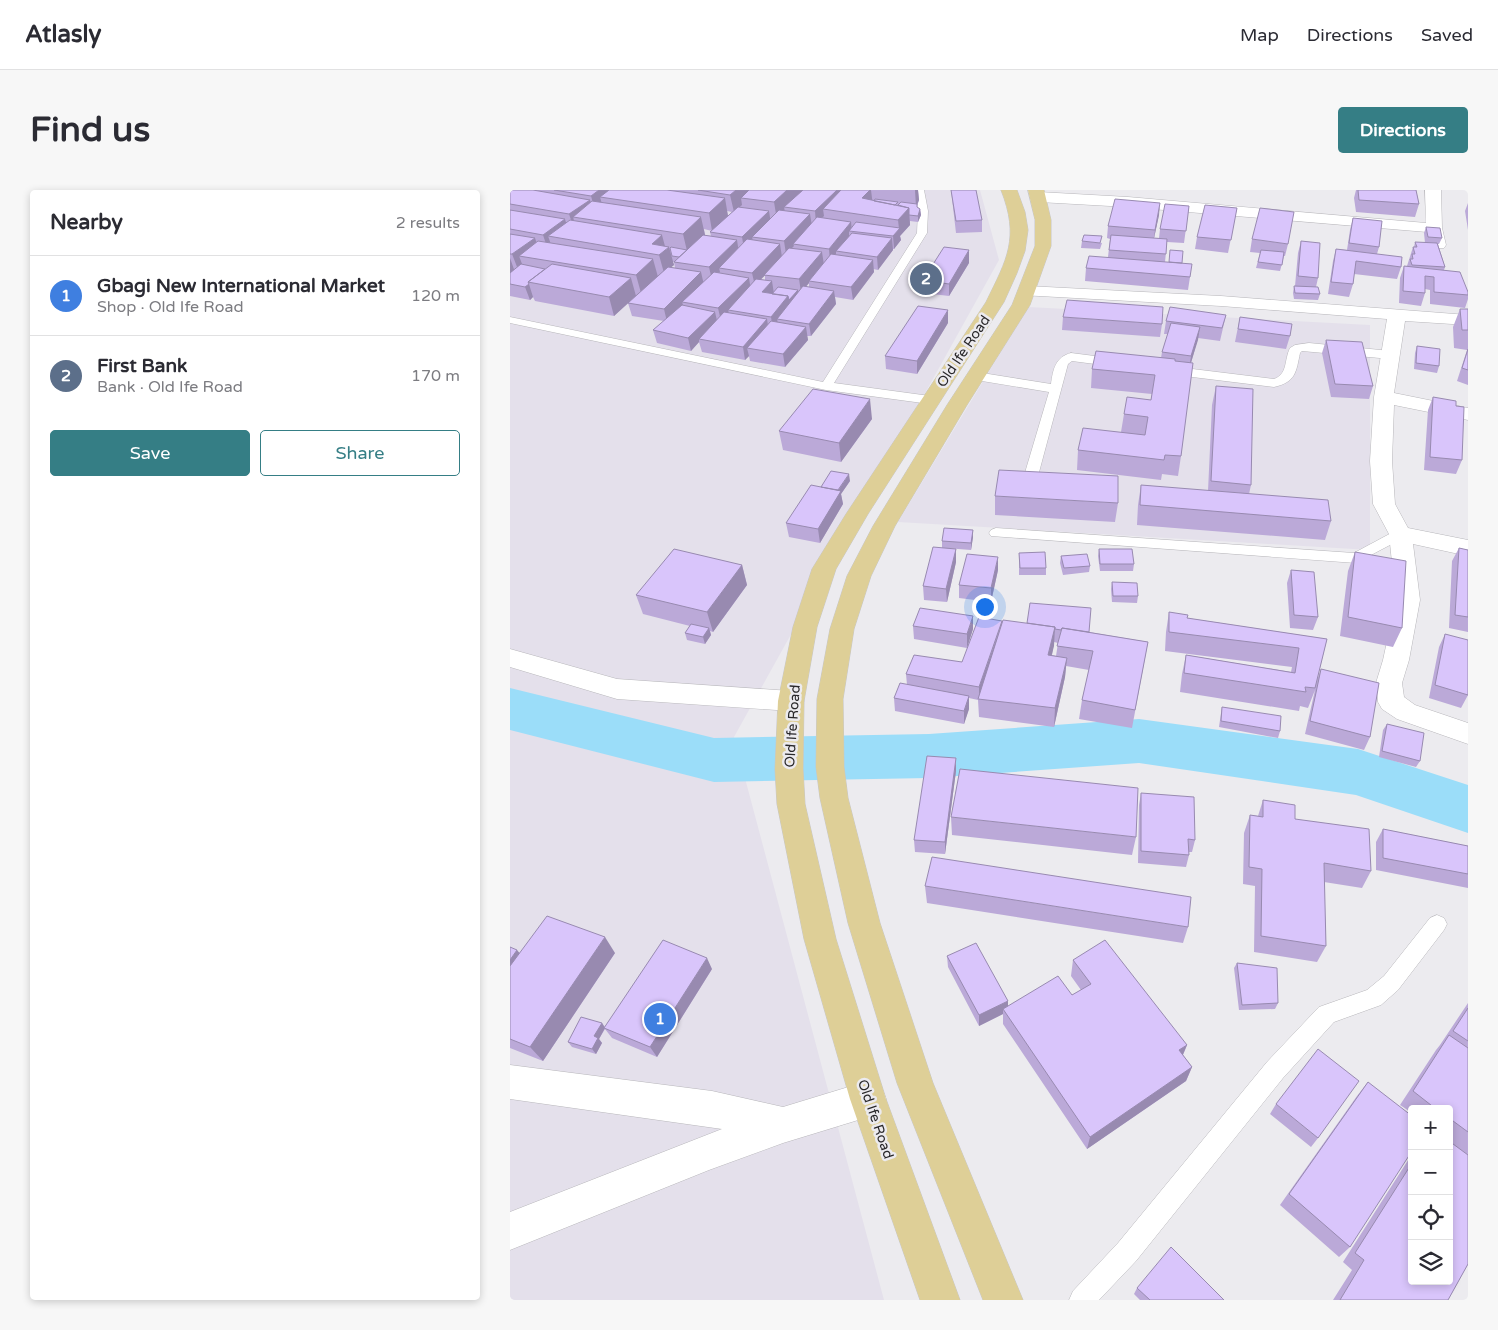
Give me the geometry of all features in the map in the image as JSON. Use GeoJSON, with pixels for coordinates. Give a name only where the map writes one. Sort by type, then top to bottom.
{"type":"FeatureCollection","features":[{"type":"Feature","properties":{"kind":"main road","name":"Old Ife Road"},"geometry":{"type":"LineString","coordinates":[[940,1300],[868,1099],[820,939],[791,804],[789,755],[791,701],[805,627],[824,570],[930,400],[995,302],[1013,260],[1018,245],[1020,220],[1009,190]]}},
{"type":"Feature","properties":{"kind":"main road","name":"Old Ife Road"},"geometry":{"type":"LineString","coordinates":[[1003,1300],[915,1083],[864,923],[831,767],[830,699],[842,629],[859,576],[884,526],[1021,305],[1027,291],[1043,246],[1043,220],[1038,194]]}},
{"type":"Feature","properties":{"kind":"main road"},"geometry":{"type":"LineString","coordinates":[[824,570],[859,576]]}},
{"type":"Feature","properties":{"kind":"main road"},"geometry":{"type":"LineString","coordinates":[[791,804],[831,767]]}},
{"type":"Feature","properties":{"kind":"street"},"geometry":{"type":"LineString","coordinates":[[1433,190],[1434,228],[1443,264]]}},
{"type":"Feature","properties":{"kind":"street"},"geometry":{"type":"LineString","coordinates":[[1038,194],[1434,228]]}},
{"type":"Feature","properties":{"kind":"street"},"geometry":{"type":"LineString","coordinates":[[1027,291],[1220,301],[1462,319]]}},
{"type":"Feature","properties":{"kind":"street"},"geometry":{"type":"LineString","coordinates":[[1452,301],[1462,319]]}},
{"type":"Feature","properties":{"kind":"street"},"geometry":{"type":"LineString","coordinates":[[1397,315],[1384,397],[1381,461],[1384,504],[1400,534],[1408,600],[1396,660],[1389,683],[1391,702],[1406,712],[1468,734]]}},
{"type":"Feature","properties":{"kind":"street"},"geometry":{"type":"LineString","coordinates":[[1384,397],[1468,414]]}},
{"type":"Feature","properties":{"kind":"street"},"geometry":{"type":"LineString","coordinates":[[1400,534],[1468,548]]}},
{"type":"Feature","properties":{"kind":"street"},"geometry":{"type":"LineString","coordinates":[[510,658],[616,689],[791,701]]}},
{"type":"Feature","properties":{"kind":"street"},"geometry":{"type":"LineString","coordinates":[[510,1082],[712,1109],[783,1125]]}},
{"type":"Feature","properties":{"kind":"street"},"geometry":{"type":"LineString","coordinates":[[510,1231],[708,1152],[783,1125],[868,1099]]}},
{"type":"Feature","properties":{"kind":"lane"},"geometry":{"type":"LineString","coordinates":[[826,386],[922,233],[923,211],[919,190]]}},
{"type":"Feature","properties":{"kind":"lane"},"geometry":{"type":"LineString","coordinates":[[510,320],[826,386],[930,400]]}},
{"type":"Feature","properties":{"kind":"lane"},"geometry":{"type":"LineString","coordinates":[[1158,368],[1274,383],[1283,382],[1287,378],[1294,351],[1299,348],[1309,347],[1391,355]]}},
{"type":"Feature","properties":{"kind":"lane"},"geometry":{"type":"LineString","coordinates":[[1031,476],[1062,363],[1065,359],[1071,357],[1129,364]]}},
{"type":"Feature","properties":{"kind":"lane"},"geometry":{"type":"LineString","coordinates":[[976,376],[1056,389]]}},
{"type":"Feature","properties":{"kind":"lane"},"geometry":{"type":"LineString","coordinates":[[996,533],[1356,558],[1400,534]]}},
{"type":"Feature","properties":{"kind":"lane"},"geometry":{"type":"LineString","coordinates":[[1082,1300],[1127,1252],[1275,1070],[1320,1021],[1327,1014],[1374,998],[1391,983],[1437,924]]}},
{"type":"Feature","properties":{"kind":"shaded area"},"geometry":{"type":"Polygon","coordinates":[[[510,190],[980,190],[999,260],[734,737],[884,1300],[510,1300],[510,190]]]}},
{"type":"Feature","properties":{"kind":"shaded area"},"geometry":{"type":"Polygon","coordinates":[[[1028,307],[1370,325],[1370,550],[898,522],[1028,307]]]}},
{"type":"Feature","properties":{"kind":"building"},"geometry":{"type":"Polygon","coordinates":[[[510,190],[533,190],[590,200],[569,214],[510,204],[510,190]]]}},
{"type":"Feature","properties":{"kind":"building"},"geometry":{"type":"Polygon","coordinates":[[[554,190],[599,190],[591,196],[554,190]]]}},
{"type":"Feature","properties":{"kind":"building"},"geometry":{"type":"Polygon","coordinates":[[[609,190],[667,190],[725,198],[709,213],[600,197],[609,190]]]}},
{"type":"Feature","properties":{"kind":"building"},"geometry":{"type":"Polygon","coordinates":[[[698,190],[736,190],[730,195],[698,190]]]}},
{"type":"Feature","properties":{"kind":"building"},"geometry":{"type":"Polygon","coordinates":[[[749,190],[787,190],[774,202],[741,198],[749,190]]]}},
{"type":"Feature","properties":{"kind":"building"},"geometry":{"type":"Polygon","coordinates":[[[803,190],[837,190],[815,211],[784,207],[803,190]]]}},
{"type":"Feature","properties":{"kind":"building"},"geometry":{"type":"Polygon","coordinates":[[[841,190],[870,190],[862,198],[909,208],[898,220],[823,209],[841,190]]]}},
{"type":"Feature","properties":{"kind":"building"},"geometry":{"type":"Polygon","coordinates":[[[951,190],[976,190],[982,220],[956,221],[951,190]]]}},
{"type":"Feature","properties":{"kind":"building"},"geometry":{"type":"Polygon","coordinates":[[[1358,190],[1416,190],[1419,204],[1359,200],[1358,190]]]}},
{"type":"Feature","properties":{"kind":"building"},"geometry":{"type":"Polygon","coordinates":[[[875,199],[898,202],[895,205],[874,201],[875,199]]]}},
{"type":"Feature","properties":{"kind":"building"},"geometry":{"type":"Polygon","coordinates":[[[1115,199],[1160,203],[1155,230],[1108,226],[1115,199]]]}},
{"type":"Feature","properties":{"kind":"building"},"geometry":{"type":"Polygon","coordinates":[[[592,201],[701,217],[683,234],[573,217],[592,201]]]}},
{"type":"Feature","properties":{"kind":"building"},"geometry":{"type":"Polygon","coordinates":[[[901,202],[917,204],[917,207],[920,209],[918,216],[909,215],[909,208],[898,205],[901,202]]]}},
{"type":"Feature","properties":{"kind":"building"},"geometry":{"type":"Polygon","coordinates":[[[1165,204],[1189,206],[1186,231],[1160,229],[1165,204]]]}},
{"type":"Feature","properties":{"kind":"building"},"geometry":{"type":"Polygon","coordinates":[[[1205,205],[1237,208],[1231,240],[1197,237],[1205,205]]]}},
{"type":"Feature","properties":{"kind":"building"},"geometry":{"type":"Polygon","coordinates":[[[738,207],[769,211],[742,237],[710,232],[738,207]]]}},
{"type":"Feature","properties":{"kind":"building"},"geometry":{"type":"Polygon","coordinates":[[[1260,208],[1294,212],[1288,244],[1252,239],[1260,208]]]}},
{"type":"Feature","properties":{"kind":"building"},"geometry":{"type":"Polygon","coordinates":[[[510,210],[565,219],[543,235],[510,229],[510,210]]]}},
{"type":"Feature","properties":{"kind":"building"},"geometry":{"type":"Polygon","coordinates":[[[779,210],[810,214],[784,241],[752,237],[779,210]]]}},
{"type":"Feature","properties":{"kind":"building"},"geometry":{"type":"Polygon","coordinates":[[[817,217],[851,222],[829,249],[793,244],[817,217]]]}},
{"type":"Feature","properties":{"kind":"building"},"geometry":{"type":"Polygon","coordinates":[[[1353,218],[1382,221],[1379,247],[1349,243],[1353,218]]]}},
{"type":"Feature","properties":{"kind":"building"},"geometry":{"type":"Polygon","coordinates":[[[570,220],[662,235],[652,244],[669,247],[659,255],[548,236],[570,220]]]}},
{"type":"Feature","properties":{"kind":"building"},"geometry":{"type":"Polygon","coordinates":[[[856,222],[900,228],[893,236],[849,231],[856,222]]]}},
{"type":"Feature","properties":{"kind":"building"},"geometry":{"type":"Polygon","coordinates":[[[1426,227],[1440,228],[1442,238],[1428,237],[1426,227]]]}},
{"type":"Feature","properties":{"kind":"building"},"geometry":{"type":"Polygon","coordinates":[[[852,233],[892,238],[877,257],[836,251],[852,233]]]}},
{"type":"Feature","properties":{"kind":"building"},"geometry":{"type":"Polygon","coordinates":[[[510,234],[535,238],[510,254],[510,234]]]}},
{"type":"Feature","properties":{"kind":"building"},"geometry":{"type":"Polygon","coordinates":[[[703,235],[737,240],[709,267],[674,262],[703,235]]]}},
{"type":"Feature","properties":{"kind":"building"},"geometry":{"type":"Polygon","coordinates":[[[1084,235],[1102,236],[1100,243],[1082,241],[1084,235]]]}},
{"type":"Feature","properties":{"kind":"building"},"geometry":{"type":"Polygon","coordinates":[[[1111,235],[1167,239],[1166,254],[1109,250],[1111,235]]]}},
{"type":"Feature","properties":{"kind":"building"},"geometry":{"type":"Polygon","coordinates":[[[747,239],[780,244],[752,273],[719,268],[747,239]]]}},
{"type":"Feature","properties":{"kind":"building"},"geometry":{"type":"Polygon","coordinates":[[[538,241],[653,259],[636,275],[519,256],[538,241]]]}},
{"type":"Feature","properties":{"kind":"building"},"geometry":{"type":"Polygon","coordinates":[[[1301,241],[1320,243],[1318,278],[1298,276],[1301,241]]]}},
{"type":"Feature","properties":{"kind":"building"},"geometry":{"type":"Polygon","coordinates":[[[1415,242],[1437,243],[1445,267],[1412,265],[1410,259],[1413,259],[1412,254],[1415,254],[1413,247],[1417,247],[1415,242]]]}},
{"type":"Feature","properties":{"kind":"building"},"geometry":{"type":"Polygon","coordinates":[[[671,247],[687,250],[679,257],[672,256],[671,247]]]}},
{"type":"Feature","properties":{"kind":"building"},"geometry":{"type":"Polygon","coordinates":[[[944,247],[969,250],[949,284],[923,280],[944,247]]]}},
{"type":"Feature","properties":{"kind":"building"},"geometry":{"type":"Polygon","coordinates":[[[789,248],[822,252],[799,279],[764,275],[789,248]]]}},
{"type":"Feature","properties":{"kind":"building"},"geometry":{"type":"Polygon","coordinates":[[[1336,249],[1402,257],[1401,267],[1356,261],[1353,284],[1331,282],[1336,249]]]}},
{"type":"Feature","properties":{"kind":"building"},"geometry":{"type":"Polygon","coordinates":[[[1170,250],[1183,251],[1182,263],[1169,262],[1170,250]]]}},
{"type":"Feature","properties":{"kind":"building"},"geometry":{"type":"Polygon","coordinates":[[[1261,250],[1284,252],[1282,265],[1258,262],[1261,250]]]}},
{"type":"Feature","properties":{"kind":"building"},"geometry":{"type":"Polygon","coordinates":[[[831,254],[873,260],[851,287],[809,281],[831,254]]]}},
{"type":"Feature","properties":{"kind":"building"},"geometry":{"type":"Polygon","coordinates":[[[1089,256],[1192,264],[1190,277],[1086,268],[1089,256]]]}},
{"type":"Feature","properties":{"kind":"building"},"geometry":{"type":"Polygon","coordinates":[[[521,264],[545,269],[528,282],[529,284],[525,287],[510,284],[510,273],[521,264]]]}},
{"type":"Feature","properties":{"kind":"building"},"geometry":{"type":"Polygon","coordinates":[[[552,264],[631,278],[609,297],[528,282],[552,264]]]}},
{"type":"Feature","properties":{"kind":"building"},"geometry":{"type":"Polygon","coordinates":[[[1404,266],[1460,272],[1468,295],[1434,292],[1434,277],[1425,276],[1425,293],[1403,291],[1404,266]]]}},
{"type":"Feature","properties":{"kind":"building"},"geometry":{"type":"Polygon","coordinates":[[[668,267],[701,272],[664,309],[628,303],[668,267]]]}},
{"type":"Feature","properties":{"kind":"building"},"geometry":{"type":"Polygon","coordinates":[[[714,272],[749,278],[718,308],[682,302],[714,272]]]}},
{"type":"Feature","properties":{"kind":"building"},"geometry":{"type":"Polygon","coordinates":[[[756,279],[772,281],[762,292],[788,296],[771,317],[728,310],[756,279]]]}},
{"type":"Feature","properties":{"kind":"building"},"geometry":{"type":"Polygon","coordinates":[[[803,286],[834,291],[809,324],[777,319],[803,286]]]}},
{"type":"Feature","properties":{"kind":"building"},"geometry":{"type":"Polygon","coordinates":[[[1294,286],[1318,287],[1320,294],[1295,293],[1294,286]]]}},
{"type":"Feature","properties":{"kind":"building"},"geometry":{"type":"Polygon","coordinates":[[[778,287],[798,290],[789,300],[788,296],[772,294],[778,287]]]}},
{"type":"Feature","properties":{"kind":"building"},"geometry":{"type":"Polygon","coordinates":[[[1067,300],[1163,307],[1162,324],[1063,317],[1067,300]]]}},
{"type":"Feature","properties":{"kind":"building"},"geometry":{"type":"Polygon","coordinates":[[[682,305],[715,312],[688,338],[653,330],[682,305]]]}},
{"type":"Feature","properties":{"kind":"building"},"geometry":{"type":"Polygon","coordinates":[[[918,306],[948,310],[917,361],[885,356],[918,306]]]}},
{"type":"Feature","properties":{"kind":"building"},"geometry":{"type":"Polygon","coordinates":[[[1170,307],[1226,315],[1222,328],[1166,321],[1170,307]]]}},
{"type":"Feature","properties":{"kind":"building"},"geometry":{"type":"Polygon","coordinates":[[[1460,309],[1468,309],[1468,330],[1462,330],[1460,309]]]}},
{"type":"Feature","properties":{"kind":"building"},"geometry":{"type":"Polygon","coordinates":[[[724,312],[767,319],[743,347],[699,339],[724,312]]]}},
{"type":"Feature","properties":{"kind":"building"},"geometry":{"type":"Polygon","coordinates":[[[1240,317],[1292,324],[1290,336],[1238,329],[1240,317]]]}},
{"type":"Feature","properties":{"kind":"building"},"geometry":{"type":"Polygon","coordinates":[[[771,321],[806,327],[783,354],[747,348],[771,321]]]}},
{"type":"Feature","properties":{"kind":"building"},"geometry":{"type":"Polygon","coordinates":[[[1171,323],[1200,327],[1191,356],[1162,352],[1171,323]]]}},
{"type":"Feature","properties":{"kind":"building"},"geometry":{"type":"Polygon","coordinates":[[[1326,340],[1362,342],[1373,386],[1335,384],[1326,340]]]}},
{"type":"Feature","properties":{"kind":"building"},"geometry":{"type":"Polygon","coordinates":[[[1417,346],[1440,349],[1439,366],[1416,363],[1417,346]]]}},
{"type":"Feature","properties":{"kind":"building"},"geometry":{"type":"Polygon","coordinates":[[[1468,349],[1468,370],[1462,368],[1468,349]]]}},
{"type":"Feature","properties":{"kind":"building"},"geometry":{"type":"Polygon","coordinates":[[[1096,351],[1175,359],[1175,361],[1193,363],[1181,456],[1165,455],[1164,460],[1078,450],[1083,428],[1145,435],[1148,417],[1124,414],[1127,397],[1151,400],[1155,375],[1092,369],[1096,351]]]}},
{"type":"Feature","properties":{"kind":"building"},"geometry":{"type":"Polygon","coordinates":[[[1216,386],[1253,389],[1251,485],[1211,481],[1216,386]]]}},
{"type":"Feature","properties":{"kind":"building"},"geometry":{"type":"Polygon","coordinates":[[[813,389],[870,399],[839,443],[779,431],[813,389]]]}},
{"type":"Feature","properties":{"kind":"building"},"geometry":{"type":"Polygon","coordinates":[[[1433,397],[1456,401],[1456,406],[1464,407],[1462,460],[1430,457],[1433,397]]]}},
{"type":"Feature","properties":{"kind":"building"},"geometry":{"type":"Polygon","coordinates":[[[999,470],[1118,476],[1118,503],[995,496],[999,470]]]}},
{"type":"Feature","properties":{"kind":"building"},"geometry":{"type":"Polygon","coordinates":[[[831,471],[849,474],[838,490],[821,487],[831,471]]]}},
{"type":"Feature","properties":{"kind":"building"},"geometry":{"type":"Polygon","coordinates":[[[811,485],[841,491],[818,529],[786,523],[811,485]]]}},
{"type":"Feature","properties":{"kind":"building"},"geometry":{"type":"Polygon","coordinates":[[[1141,485],[1328,500],[1331,521],[1140,505],[1141,485]]]}},
{"type":"Feature","properties":{"kind":"building"},"geometry":{"type":"Polygon","coordinates":[[[944,528],[973,530],[971,543],[942,541],[944,528]]]}},
{"type":"Feature","properties":{"kind":"building"},"geometry":{"type":"Polygon","coordinates":[[[933,547],[956,549],[946,589],[923,586],[933,547]]]}},
{"type":"Feature","properties":{"kind":"building"},"geometry":{"type":"Polygon","coordinates":[[[1459,548],[1468,550],[1468,617],[1455,615],[1459,548]]]}},
{"type":"Feature","properties":{"kind":"building"},"geometry":{"type":"Polygon","coordinates":[[[674,549],[742,565],[707,612],[636,595],[674,549]]]}},
{"type":"Feature","properties":{"kind":"building"},"geometry":{"type":"Polygon","coordinates":[[[1099,549],[1132,549],[1134,564],[1100,564],[1099,549]]]}},
{"type":"Feature","properties":{"kind":"building"},"geometry":{"type":"Polygon","coordinates":[[[1045,552],[1046,568],[1020,568],[1019,553],[1045,552]]]}},
{"type":"Feature","properties":{"kind":"building"},"geometry":{"type":"Polygon","coordinates":[[[1355,552],[1406,561],[1402,628],[1348,617],[1355,552]]]}},
{"type":"Feature","properties":{"kind":"building"},"geometry":{"type":"Polygon","coordinates":[[[967,554],[998,557],[991,588],[959,585],[967,554]]]}},
{"type":"Feature","properties":{"kind":"building"},"geometry":{"type":"Polygon","coordinates":[[[1087,554],[1090,566],[1064,568],[1061,556],[1087,554]]]}},
{"type":"Feature","properties":{"kind":"building"},"geometry":{"type":"Polygon","coordinates":[[[1291,570],[1314,572],[1318,617],[1294,615],[1291,570]]]}},
{"type":"Feature","properties":{"kind":"building"},"geometry":{"type":"Polygon","coordinates":[[[1112,582],[1137,583],[1138,596],[1113,596],[1112,582]]]}},
{"type":"Feature","properties":{"kind":"building"},"geometry":{"type":"Polygon","coordinates":[[[1030,603],[1091,608],[1089,632],[1062,628],[1061,630],[1055,629],[1055,627],[1027,623],[1030,603]]]}},
{"type":"Feature","properties":{"kind":"building"},"geometry":{"type":"Polygon","coordinates":[[[920,608],[973,616],[967,634],[913,626],[920,608]]]}},
{"type":"Feature","properties":{"kind":"building"},"geometry":{"type":"Polygon","coordinates":[[[1169,612],[1188,615],[1187,618],[1327,639],[1315,688],[1305,687],[1306,692],[1184,673],[1186,655],[1295,673],[1299,648],[1169,632],[1169,612]]]}},
{"type":"Feature","properties":{"kind":"building"},"geometry":{"type":"Polygon","coordinates":[[[979,617],[1002,621],[979,687],[906,674],[914,655],[962,662],[979,617]]]}},
{"type":"Feature","properties":{"kind":"building"},"geometry":{"type":"Polygon","coordinates":[[[1003,620],[1055,627],[1048,655],[1067,658],[1055,708],[978,699],[1003,620]]]}},
{"type":"Feature","properties":{"kind":"building"},"geometry":{"type":"Polygon","coordinates":[[[691,624],[709,628],[703,637],[685,633],[691,624]]]}},
{"type":"Feature","properties":{"kind":"building"},"geometry":{"type":"Polygon","coordinates":[[[1062,628],[1148,642],[1135,710],[1082,700],[1093,651],[1057,646],[1062,628]]]}},
{"type":"Feature","properties":{"kind":"building"},"geometry":{"type":"Polygon","coordinates":[[[1445,634],[1468,640],[1468,695],[1435,685],[1445,634]]]}},
{"type":"Feature","properties":{"kind":"building"},"geometry":{"type":"Polygon","coordinates":[[[1321,669],[1379,683],[1370,737],[1310,721],[1321,669]]]}},
{"type":"Feature","properties":{"kind":"building"},"geometry":{"type":"Polygon","coordinates":[[[900,683],[969,696],[964,711],[894,698],[900,683]]]}},
{"type":"Feature","properties":{"kind":"building"},"geometry":{"type":"Polygon","coordinates":[[[1222,707],[1281,716],[1280,731],[1221,721],[1222,707]]]}},
{"type":"Feature","properties":{"kind":"building"},"geometry":{"type":"Polygon","coordinates":[[[1387,724],[1424,733],[1420,761],[1382,751],[1387,724]]]}},
{"type":"Feature","properties":{"kind":"building"},"geometry":{"type":"Polygon","coordinates":[[[927,756],[956,758],[945,842],[914,840],[927,756]]]}},
{"type":"Feature","properties":{"kind":"building"},"geometry":{"type":"Polygon","coordinates":[[[960,769],[1138,788],[1136,837],[951,817],[960,769]]]}},
{"type":"Feature","properties":{"kind":"building"},"geometry":{"type":"Polygon","coordinates":[[[1141,793],[1194,797],[1195,840],[1188,839],[1189,855],[1141,851],[1141,793]]]}},
{"type":"Feature","properties":{"kind":"building"},"geometry":{"type":"Polygon","coordinates":[[[1263,800],[1295,805],[1295,819],[1369,829],[1371,871],[1324,863],[1326,946],[1261,936],[1262,869],[1249,867],[1250,815],[1263,817],[1263,800]]]}},
{"type":"Feature","properties":{"kind":"building"},"geometry":{"type":"Polygon","coordinates":[[[1383,829],[1468,846],[1468,874],[1383,858],[1383,829]]]}},
{"type":"Feature","properties":{"kind":"building"},"geometry":{"type":"Polygon","coordinates":[[[932,857],[1191,897],[1188,927],[925,886],[932,857]]]}},
{"type":"Feature","properties":{"kind":"building"},"geometry":{"type":"Polygon","coordinates":[[[547,916],[605,937],[530,1047],[510,1039],[510,966],[547,916]]]}},
{"type":"Feature","properties":{"kind":"building"},"geometry":{"type":"Polygon","coordinates":[[[663,940],[707,958],[650,1047],[604,1028],[663,940]]]}},
{"type":"Feature","properties":{"kind":"building"},"geometry":{"type":"Polygon","coordinates":[[[1105,940],[1187,1045],[1179,1050],[1192,1067],[1090,1137],[1003,1009],[1058,976],[1072,995],[1091,984],[1073,960],[1105,940]]]}},
{"type":"Feature","properties":{"kind":"building"},"geometry":{"type":"Polygon","coordinates":[[[976,943],[1008,1001],[979,1015],[947,956],[976,943]]]}},
{"type":"Feature","properties":{"kind":"building"},"geometry":{"type":"Polygon","coordinates":[[[510,947],[517,950],[510,960],[510,947]]]}},
{"type":"Feature","properties":{"kind":"building"},"geometry":{"type":"Polygon","coordinates":[[[1237,963],[1277,968],[1278,1003],[1242,1005],[1237,963]]]}},
{"type":"Feature","properties":{"kind":"building"},"geometry":{"type":"Polygon","coordinates":[[[1468,1008],[1468,1041],[1453,1031],[1468,1008]]]}},
{"type":"Feature","properties":{"kind":"building"},"geometry":{"type":"Polygon","coordinates":[[[581,1017],[602,1023],[594,1036],[598,1038],[592,1049],[568,1042],[581,1017]]]}},
{"type":"Feature","properties":{"kind":"building"},"geometry":{"type":"Polygon","coordinates":[[[1449,1035],[1468,1048],[1468,1132],[1453,1121],[1453,1105],[1431,1105],[1413,1091],[1449,1035]]]}},
{"type":"Feature","properties":{"kind":"building"},"geometry":{"type":"Polygon","coordinates":[[[1318,1049],[1359,1081],[1318,1138],[1276,1104],[1318,1049]]]}},
{"type":"Feature","properties":{"kind":"building"},"geometry":{"type":"Polygon","coordinates":[[[1368,1082],[1408,1113],[1408,1157],[1350,1247],[1289,1194],[1368,1082]]]}},
{"type":"Feature","properties":{"kind":"building"},"geometry":{"type":"Polygon","coordinates":[[[1453,1144],[1468,1155],[1468,1264],[1448,1300],[1340,1300],[1364,1260],[1355,1253],[1408,1169],[1408,1285],[1453,1285],[1453,1144]]]}},
{"type":"Feature","properties":{"kind":"building"},"geometry":{"type":"Polygon","coordinates":[[[1171,1247],[1224,1300],[1150,1300],[1137,1288],[1171,1247]]]}},
{"type":"Feature","properties":{"kind":"waterway"},"geometry":{"type":"LineString","coordinates":[[510,709],[714,760],[929,756],[1139,741],[1358,772],[1468,809]]}},
{"type":"Feature","properties":{"kind":"place","name":"First Bank"},"geometry":{"type":"Point","coordinates":[926,279]}},
{"type":"Feature","properties":{"kind":"place","name":"Gbagi New International Market"},"geometry":{"type":"Point","coordinates":[660,1019]}}]}
